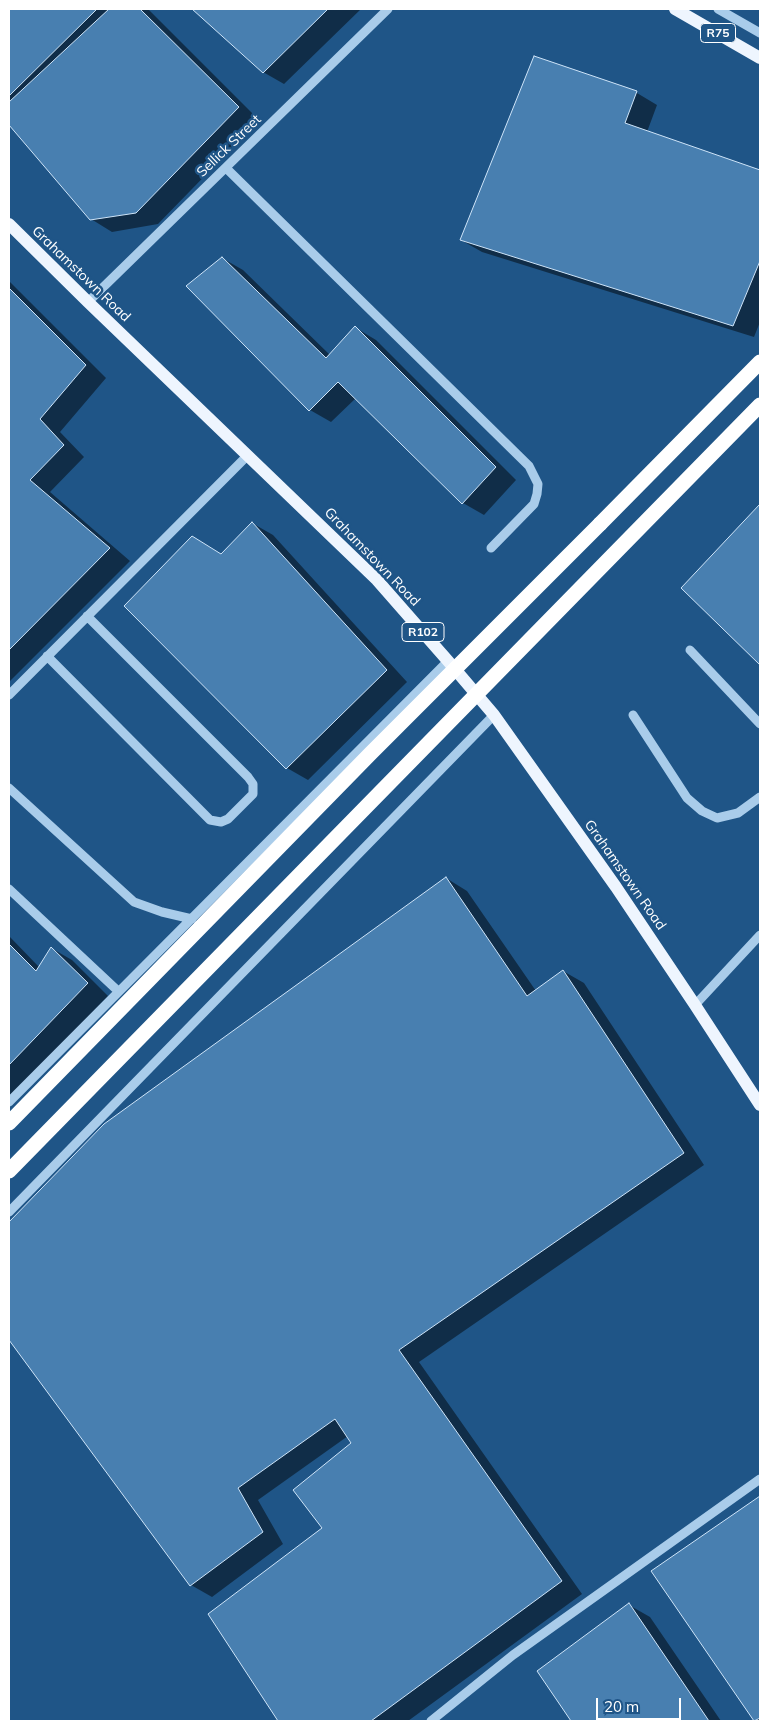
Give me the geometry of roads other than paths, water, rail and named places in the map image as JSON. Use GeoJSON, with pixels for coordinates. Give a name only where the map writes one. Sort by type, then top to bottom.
{"type":"FeatureCollection","features":[{"type":"Feature","properties":{"kind":"highway"},"geometry":{"type":"LineString","coordinates":[[9,1123],[370,753],[760,362]]}},
{"type":"Feature","properties":{"kind":"highway"},"geometry":{"type":"LineString","coordinates":[[9,1172],[760,405]]}},
{"type":"Feature","properties":{"kind":"main road","name":"R75"},"geometry":{"type":"LineString","coordinates":[[675,9],[760,58]]}},
{"type":"Feature","properties":{"kind":"main road","name":"Grahamstown Road"},"geometry":{"type":"LineString","coordinates":[[9,224],[377,580],[448,660],[494,715],[616,887],[760,1105]]}},
{"type":"Feature","properties":{"kind":"street","name":"Sellick Street"},"geometry":{"type":"LineString","coordinates":[[88,302],[388,9]]}},
{"type":"Feature","properties":{"kind":"street"},"geometry":{"type":"LineString","coordinates":[[718,9],[760,33]]}},
{"type":"Feature","properties":{"kind":"street"},"geometry":{"type":"LineString","coordinates":[[226,168],[529,466],[538,484],[538,494],[534,504],[491,548]]}},
{"type":"Feature","properties":{"kind":"street"},"geometry":{"type":"LineString","coordinates":[[9,694],[248,455]]}},
{"type":"Feature","properties":{"kind":"street"},"geometry":{"type":"LineString","coordinates":[[47,656],[210,820],[221,822],[228,819],[253,794],[253,784],[87,616]]}},
{"type":"Feature","properties":{"kind":"street"},"geometry":{"type":"LineString","coordinates":[[690,650],[760,724]]}},
{"type":"Feature","properties":{"kind":"street"},"geometry":{"type":"LineString","coordinates":[[9,1102],[448,660]]}},
{"type":"Feature","properties":{"kind":"street"},"geometry":{"type":"LineString","coordinates":[[9,1212],[494,715]]}},
{"type":"Feature","properties":{"kind":"street"},"geometry":{"type":"LineString","coordinates":[[634,715],[687,798],[702,811],[717,818],[738,813],[760,797]]}},
{"type":"Feature","properties":{"kind":"street"},"geometry":{"type":"LineString","coordinates":[[9,788],[134,902],[162,912],[192,919]]}},
{"type":"Feature","properties":{"kind":"street"},"geometry":{"type":"LineString","coordinates":[[9,889],[118,991]]}},
{"type":"Feature","properties":{"kind":"street"},"geometry":{"type":"LineString","coordinates":[[695,1005],[760,935]]}},
{"type":"Feature","properties":{"kind":"street"},"geometry":{"type":"LineString","coordinates":[[431,1721],[513,1656],[760,1479]]}}]}
